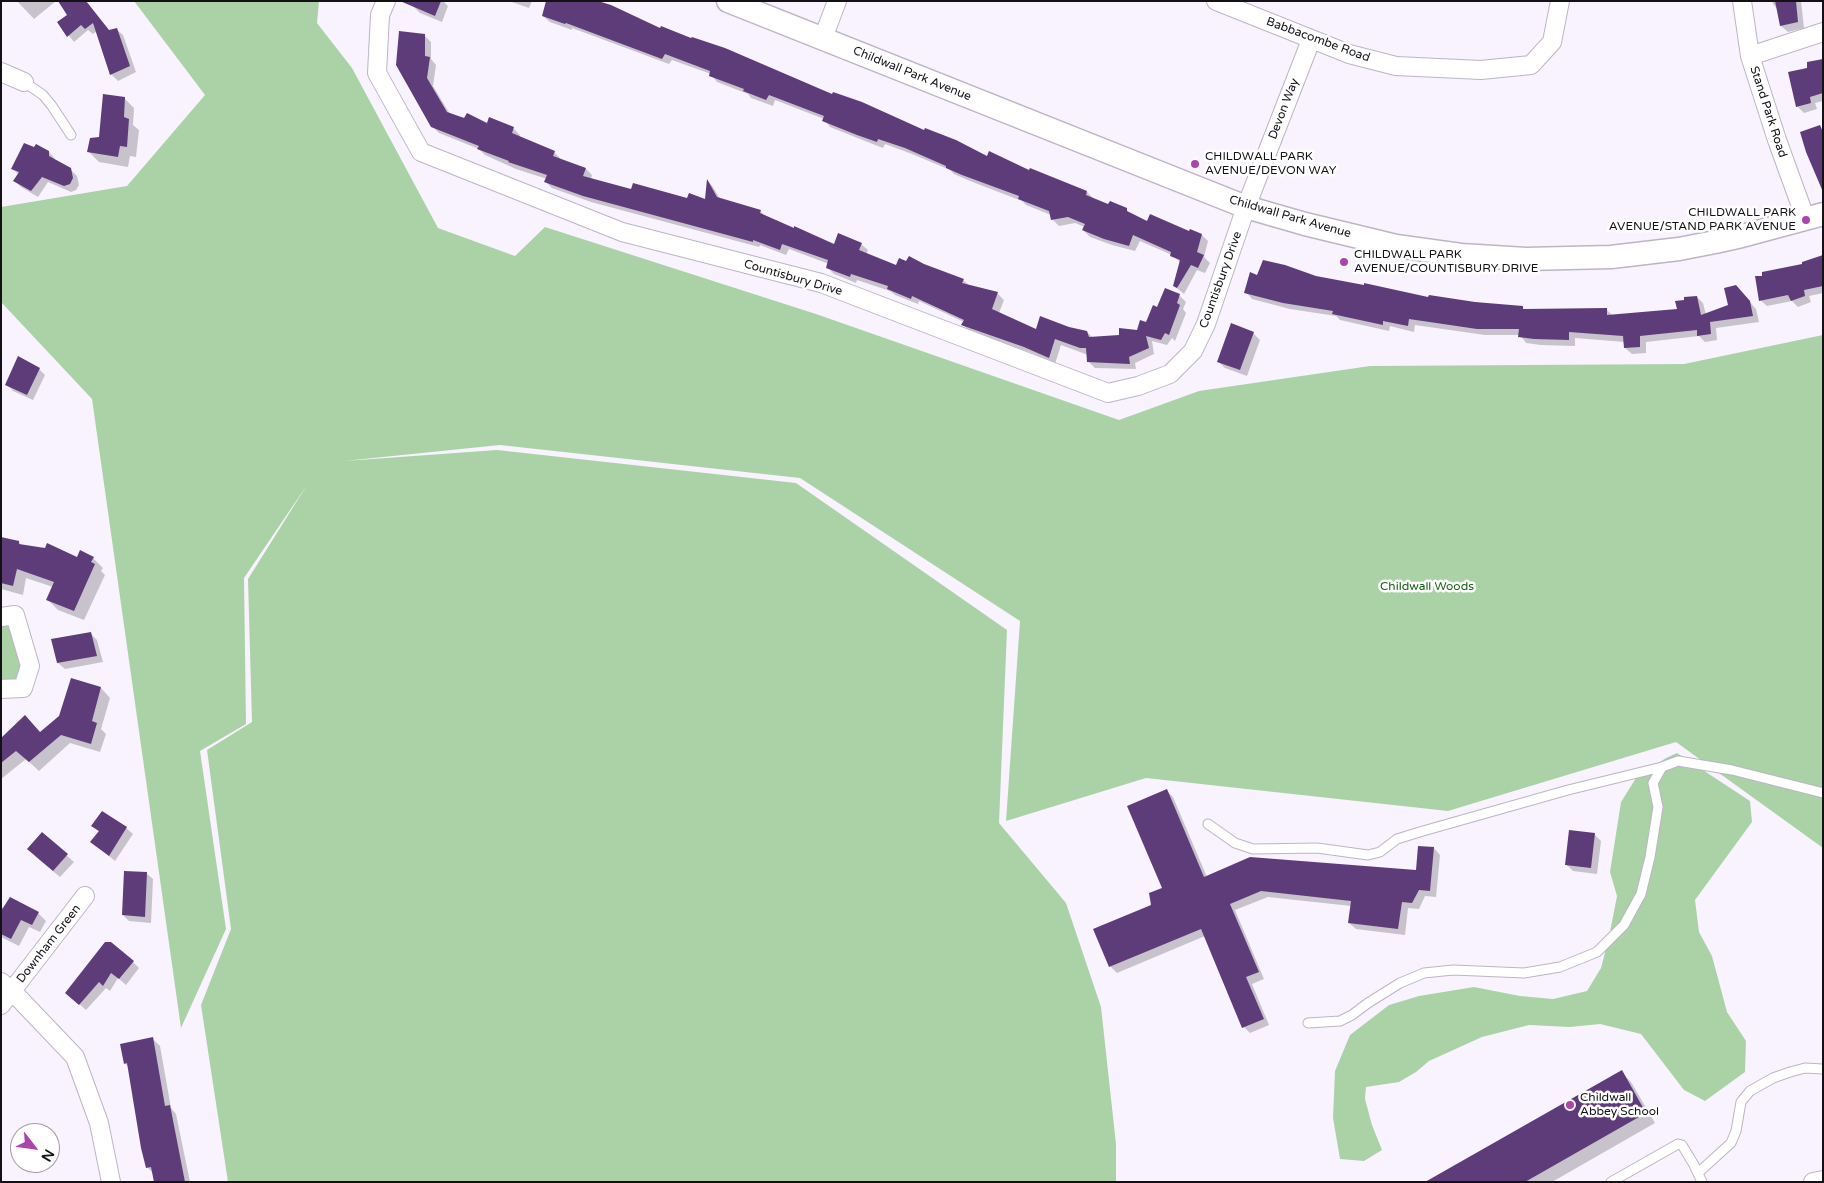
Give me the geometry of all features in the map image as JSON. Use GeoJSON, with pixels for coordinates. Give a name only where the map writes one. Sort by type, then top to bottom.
{"type":"FeatureCollection","features":[{"type":"Feature","properties":{"kind":"street","name":"Countisbury Drive"},"geometry":{"type":"LineString","coordinates":[[386,1],[380,15],[377,73],[421,152],[622,232],[820,283],[1108,393],[1138,386],[1170,374],[1193,351],[1206,324],[1246,207]]}},
{"type":"Feature","properties":{"kind":"street","name":"Childwall Park Avenue"},"geometry":{"type":"LineString","coordinates":[[728,1],[1246,207],[1305,224],[1396,246],[1461,255],[1526,259],[1611,257],[1679,249],[1742,236],[1814,217]]}},
{"type":"Feature","properties":{"kind":"street"},"geometry":{"type":"LineString","coordinates":[[823,38],[837,1]]}},
{"type":"Feature","properties":{"kind":"street","name":"Babbacombe Road"},"geometry":{"type":"LineString","coordinates":[[1216,1],[1349,54],[1396,66],[1481,70],[1531,65],[1552,42],[1560,1]]}},
{"type":"Feature","properties":{"kind":"street","name":"Stand Park Road"},"geometry":{"type":"LineString","coordinates":[[1742,1],[1750,56],[1777,140],[1814,217]]}},
{"type":"Feature","properties":{"kind":"street"},"geometry":{"type":"LineString","coordinates":[[1750,56],[1823,32]]}},
{"type":"Feature","properties":{"kind":"street","name":"Devon Way"},"geometry":{"type":"LineString","coordinates":[[1246,207],[1311,40]]}},
{"type":"Feature","properties":{"kind":"street"},"geometry":{"type":"LineString","coordinates":[[1,72],[24,82]]}},
{"type":"Feature","properties":{"kind":"street"},"geometry":{"type":"LineString","coordinates":[[1,617],[15,615],[30,666],[23,688],[1,689]]}},
{"type":"Feature","properties":{"kind":"street","name":"Downham Green"},"geometry":{"type":"LineString","coordinates":[[1,1005],[7,986],[85,896]]}},
{"type":"Feature","properties":{"kind":"street"},"geometry":{"type":"LineString","coordinates":[[7,986],[75,1057],[99,1123],[111,1182]]}},
{"type":"Feature","properties":{"kind":"street"},"geometry":{"type":"LineString","coordinates":[[1813,1182],[1823,1180]]}},
{"type":"Feature","properties":{"kind":"lane"},"geometry":{"type":"LineString","coordinates":[[24,82],[42,95],[52,106],[71,135]]}},
{"type":"Feature","properties":{"kind":"lane"},"geometry":{"type":"LineString","coordinates":[[1208,824],[1235,843],[1252,849],[1317,848],[1368,855],[1380,852],[1397,839],[1423,831],[1568,790],[1662,767],[1678,761],[1723,768],[1823,793]]}},
{"type":"Feature","properties":{"kind":"lane"},"geometry":{"type":"LineString","coordinates":[[1308,1023],[1340,1022],[1400,982],[1424,973],[1453,970],[1524,973],[1560,967],[1597,952],[1624,925],[1641,894],[1650,856],[1658,807],[1653,783],[1662,767]]}},
{"type":"Feature","properties":{"kind":"lane"},"geometry":{"type":"LineString","coordinates":[[1610,1182],[1678,1144],[1682,1145],[1700,1177],[1731,1143],[1736,1131],[1741,1102],[1750,1091],[1773,1078],[1790,1072],[1805,1068],[1823,1068]]}},
{"type":"Feature","properties":{"kind":"lane"},"geometry":{"type":"LineString","coordinates":[[1626,1173],[1631,1182]]}},
{"type":"Feature","properties":{"kind":"green space","name":"Childwall Woods"},"geometry":{"type":"Polygon","coordinates":[[[134,1],[319,1],[317,23],[352,68],[438,228],[515,256],[545,227],[816,314],[1119,420],[1199,391],[1370,366],[1684,364],[1823,335],[1823,848],[1676,742],[1448,811],[1146,778],[1006,821],[1020,621],[800,478],[500,445],[344,461],[497,450],[796,483],[1007,630],[999,823],[1066,903],[1101,1007],[1116,1144],[1116,1182],[228,1182],[201,1005],[231,929],[207,750],[252,722],[248,579],[307,485],[244,578],[246,724],[200,751],[226,929],[181,1028],[92,399],[1,302],[1,207],[127,186],[205,95],[134,1]]]}},
{"type":"Feature","properties":{"kind":"green space"},"geometry":{"type":"Polygon","coordinates":[[[15,615],[30,666],[23,688],[1,688],[1,617],[15,615]]]}},
{"type":"Feature","properties":{"kind":"green space"},"geometry":{"type":"Polygon","coordinates":[[[1677,753],[1750,801],[1752,822],[1695,900],[1699,932],[1712,956],[1727,1012],[1746,1041],[1745,1072],[1705,1101],[1684,1090],[1641,1034],[1600,1024],[1570,1027],[1529,1025],[1482,1037],[1429,1061],[1416,1072],[1399,1082],[1366,1087],[1365,1099],[1372,1125],[1382,1150],[1364,1161],[1340,1159],[1333,1118],[1335,1071],[1350,1035],[1389,1005],[1419,996],[1474,987],[1520,996],[1553,999],[1587,991],[1601,968],[1617,896],[1610,872],[1621,802],[1636,778],[1677,753]]]}},
{"type":"Feature","properties":{"kind":"building"},"geometry":{"type":"Polygon","coordinates":[[[58,1],[86,1],[109,30],[117,28],[130,66],[110,75],[93,23],[85,29],[81,25],[67,37],[57,22],[67,15],[58,1]]]}},
{"type":"Feature","properties":{"kind":"building"},"geometry":{"type":"Polygon","coordinates":[[[400,1],[441,1],[435,16],[400,1]]]}},
{"type":"Feature","properties":{"kind":"building"},"geometry":{"type":"Polygon","coordinates":[[[546,1],[598,1],[611,5],[660,28],[661,26],[691,38],[725,48],[832,94],[833,92],[862,102],[924,130],[925,128],[956,140],[987,156],[989,151],[1029,170],[1030,168],[1087,191],[1086,195],[1108,204],[1110,201],[1127,208],[1127,211],[1147,221],[1150,214],[1189,231],[1190,229],[1202,234],[1197,252],[1204,255],[1198,268],[1191,265],[1177,288],[1173,286],[1180,260],[1170,256],[1171,252],[1133,235],[1129,246],[1104,239],[1082,230],[1085,224],[1068,217],[1051,220],[1049,211],[1018,199],[1019,196],[962,175],[905,148],[878,139],[877,142],[857,135],[822,121],[824,116],[769,95],[766,100],[743,91],[744,89],[709,76],[710,71],[665,54],[662,59],[566,23],[542,16],[546,1]]]}},
{"type":"Feature","properties":{"kind":"building"},"geometry":{"type":"Polygon","coordinates":[[[1775,1],[1796,1],[1798,22],[1780,26],[1775,1]]]}},
{"type":"Feature","properties":{"kind":"building"},"geometry":{"type":"Polygon","coordinates":[[[399,31],[425,34],[425,56],[430,57],[427,78],[447,112],[464,118],[467,113],[487,123],[489,117],[514,127],[512,133],[555,151],[553,156],[586,168],[583,176],[631,189],[633,183],[687,198],[689,193],[705,199],[707,179],[717,197],[761,210],[760,213],[834,244],[838,233],[862,243],[859,250],[896,265],[899,258],[906,261],[909,256],[924,264],[964,279],[962,283],[998,292],[992,309],[1036,329],[1040,316],[1069,327],[1087,331],[1089,337],[1119,335],[1119,328],[1137,330],[1140,320],[1146,322],[1153,305],[1157,307],[1165,288],[1180,294],[1177,303],[1180,305],[1169,335],[1165,333],[1161,340],[1146,336],[1149,348],[1129,357],[1130,364],[1087,362],[1086,348],[1080,348],[1055,339],[1049,358],[1024,347],[961,325],[964,320],[912,296],[911,299],[887,289],[888,286],[851,274],[850,277],[826,268],[828,260],[782,244],[780,250],[753,240],[753,242],[583,196],[544,182],[547,175],[508,162],[477,149],[479,146],[431,127],[396,65],[399,31]]]}},
{"type":"Feature","properties":{"kind":"building"},"geometry":{"type":"Polygon","coordinates":[[[1823,59],[1823,93],[1810,97],[1811,103],[1796,107],[1788,72],[1807,68],[1807,62],[1823,59]]]}},
{"type":"Feature","properties":{"kind":"building"},"geometry":{"type":"Polygon","coordinates":[[[103,94],[125,97],[124,117],[129,119],[127,147],[120,146],[118,157],[87,152],[90,138],[99,137],[103,94]]]}},
{"type":"Feature","properties":{"kind":"building"},"geometry":{"type":"Polygon","coordinates":[[[1820,125],[1823,132],[1823,192],[1806,152],[1800,132],[1820,125]]]}},
{"type":"Feature","properties":{"kind":"building"},"geometry":{"type":"Polygon","coordinates":[[[24,143],[34,147],[36,144],[49,151],[49,156],[71,168],[73,178],[70,184],[64,186],[42,177],[31,191],[13,181],[19,172],[11,169],[24,143]]]}},
{"type":"Feature","properties":{"kind":"building"},"geometry":{"type":"Polygon","coordinates":[[[1823,255],[1823,286],[1804,290],[1805,296],[1791,301],[1788,295],[1759,301],[1755,276],[1762,276],[1762,272],[1802,264],[1802,262],[1823,255]]]}},
{"type":"Feature","properties":{"kind":"building"},"geometry":{"type":"Polygon","coordinates":[[[1263,260],[1285,265],[1316,276],[1364,285],[1364,283],[1428,297],[1429,295],[1475,302],[1523,306],[1523,309],[1607,308],[1607,315],[1677,309],[1675,301],[1684,300],[1684,297],[1697,296],[1701,315],[1728,305],[1724,288],[1736,285],[1750,301],[1753,316],[1710,322],[1711,334],[1697,336],[1697,330],[1640,336],[1640,347],[1624,348],[1623,336],[1569,332],[1569,340],[1534,339],[1518,337],[1519,329],[1477,329],[1409,319],[1408,326],[1383,321],[1383,325],[1332,314],[1333,311],[1283,303],[1244,293],[1250,272],[1257,275],[1263,260]]]}},
{"type":"Feature","properties":{"kind":"building"},"geometry":{"type":"Polygon","coordinates":[[[1231,323],[1254,332],[1240,370],[1217,362],[1231,323]]]}},
{"type":"Feature","properties":{"kind":"building"},"geometry":{"type":"Polygon","coordinates":[[[18,356],[40,368],[27,395],[5,385],[18,356]]]}},
{"type":"Feature","properties":{"kind":"building"},"geometry":{"type":"Polygon","coordinates":[[[1,537],[19,541],[19,544],[45,548],[47,543],[77,557],[80,550],[94,557],[91,562],[95,564],[74,611],[46,600],[54,582],[17,569],[13,586],[1,583],[1,537]]]}},
{"type":"Feature","properties":{"kind":"building"},"geometry":{"type":"Polygon","coordinates":[[[91,632],[97,656],[57,663],[51,639],[91,632]]]}},
{"type":"Feature","properties":{"kind":"building"},"geometry":{"type":"Polygon","coordinates":[[[71,678],[101,687],[92,721],[97,723],[91,744],[61,735],[29,762],[16,751],[1,763],[1,738],[25,715],[40,732],[59,716],[71,678]]]}},
{"type":"Feature","properties":{"kind":"building"},"geometry":{"type":"Polygon","coordinates":[[[1167,789],[1204,877],[1250,857],[1416,870],[1418,846],[1434,847],[1430,891],[1419,890],[1412,903],[1402,902],[1398,929],[1348,923],[1351,901],[1261,891],[1230,904],[1259,972],[1246,977],[1264,1019],[1242,1028],[1201,929],[1109,967],[1093,929],[1151,905],[1149,893],[1162,888],[1127,806],[1167,789]]]}},
{"type":"Feature","properties":{"kind":"building"},"geometry":{"type":"Polygon","coordinates":[[[102,811],[127,827],[109,856],[90,842],[99,831],[91,826],[102,811]]]}},
{"type":"Feature","properties":{"kind":"building"},"geometry":{"type":"Polygon","coordinates":[[[1569,830],[1595,833],[1591,868],[1565,865],[1569,830]]]}},
{"type":"Feature","properties":{"kind":"building"},"geometry":{"type":"Polygon","coordinates":[[[42,832],[68,854],[53,871],[27,849],[42,832]]]}},
{"type":"Feature","properties":{"kind":"building"},"geometry":{"type":"Polygon","coordinates":[[[124,871],[147,872],[145,917],[122,915],[124,871]]]}},
{"type":"Feature","properties":{"kind":"building"},"geometry":{"type":"Polygon","coordinates":[[[10,897],[39,912],[32,925],[21,920],[11,939],[1,934],[1,911],[10,897]]]}},
{"type":"Feature","properties":{"kind":"building"},"geometry":{"type":"Polygon","coordinates":[[[105,942],[111,942],[134,961],[119,979],[111,973],[103,986],[99,982],[79,1005],[65,993],[105,942]]]}},
{"type":"Feature","properties":{"kind":"building"},"geometry":{"type":"Polygon","coordinates":[[[153,1037],[165,1106],[170,1105],[185,1182],[154,1182],[151,1167],[146,1168],[141,1148],[127,1063],[124,1064],[120,1044],[153,1037]]]}},
{"type":"Feature","properties":{"kind":"building"},"geometry":{"type":"Polygon","coordinates":[[[1622,1070],[1646,1113],[1525,1182],[1425,1182],[1622,1070]]]}},
{"type":"Feature","properties":{"kind":"place","name":"CHILDWALL PARK AVENUE/DEVON WAY"},"geometry":{"type":"Point","coordinates":[1195,164]}},
{"type":"Feature","properties":{"kind":"place","name":"CHILDWALL PARK AVENUE/STAND PARK AVENUE"},"geometry":{"type":"Point","coordinates":[1806,220]}},
{"type":"Feature","properties":{"kind":"place","name":"CHILDWALL PARK AVENUE/COUNTISBURY DRIVE"},"geometry":{"type":"Point","coordinates":[1344,262]}},
{"type":"Feature","properties":{"kind":"place","name":"Childwall Abbey School"},"geometry":{"type":"Point","coordinates":[1570,1105]}}]}
